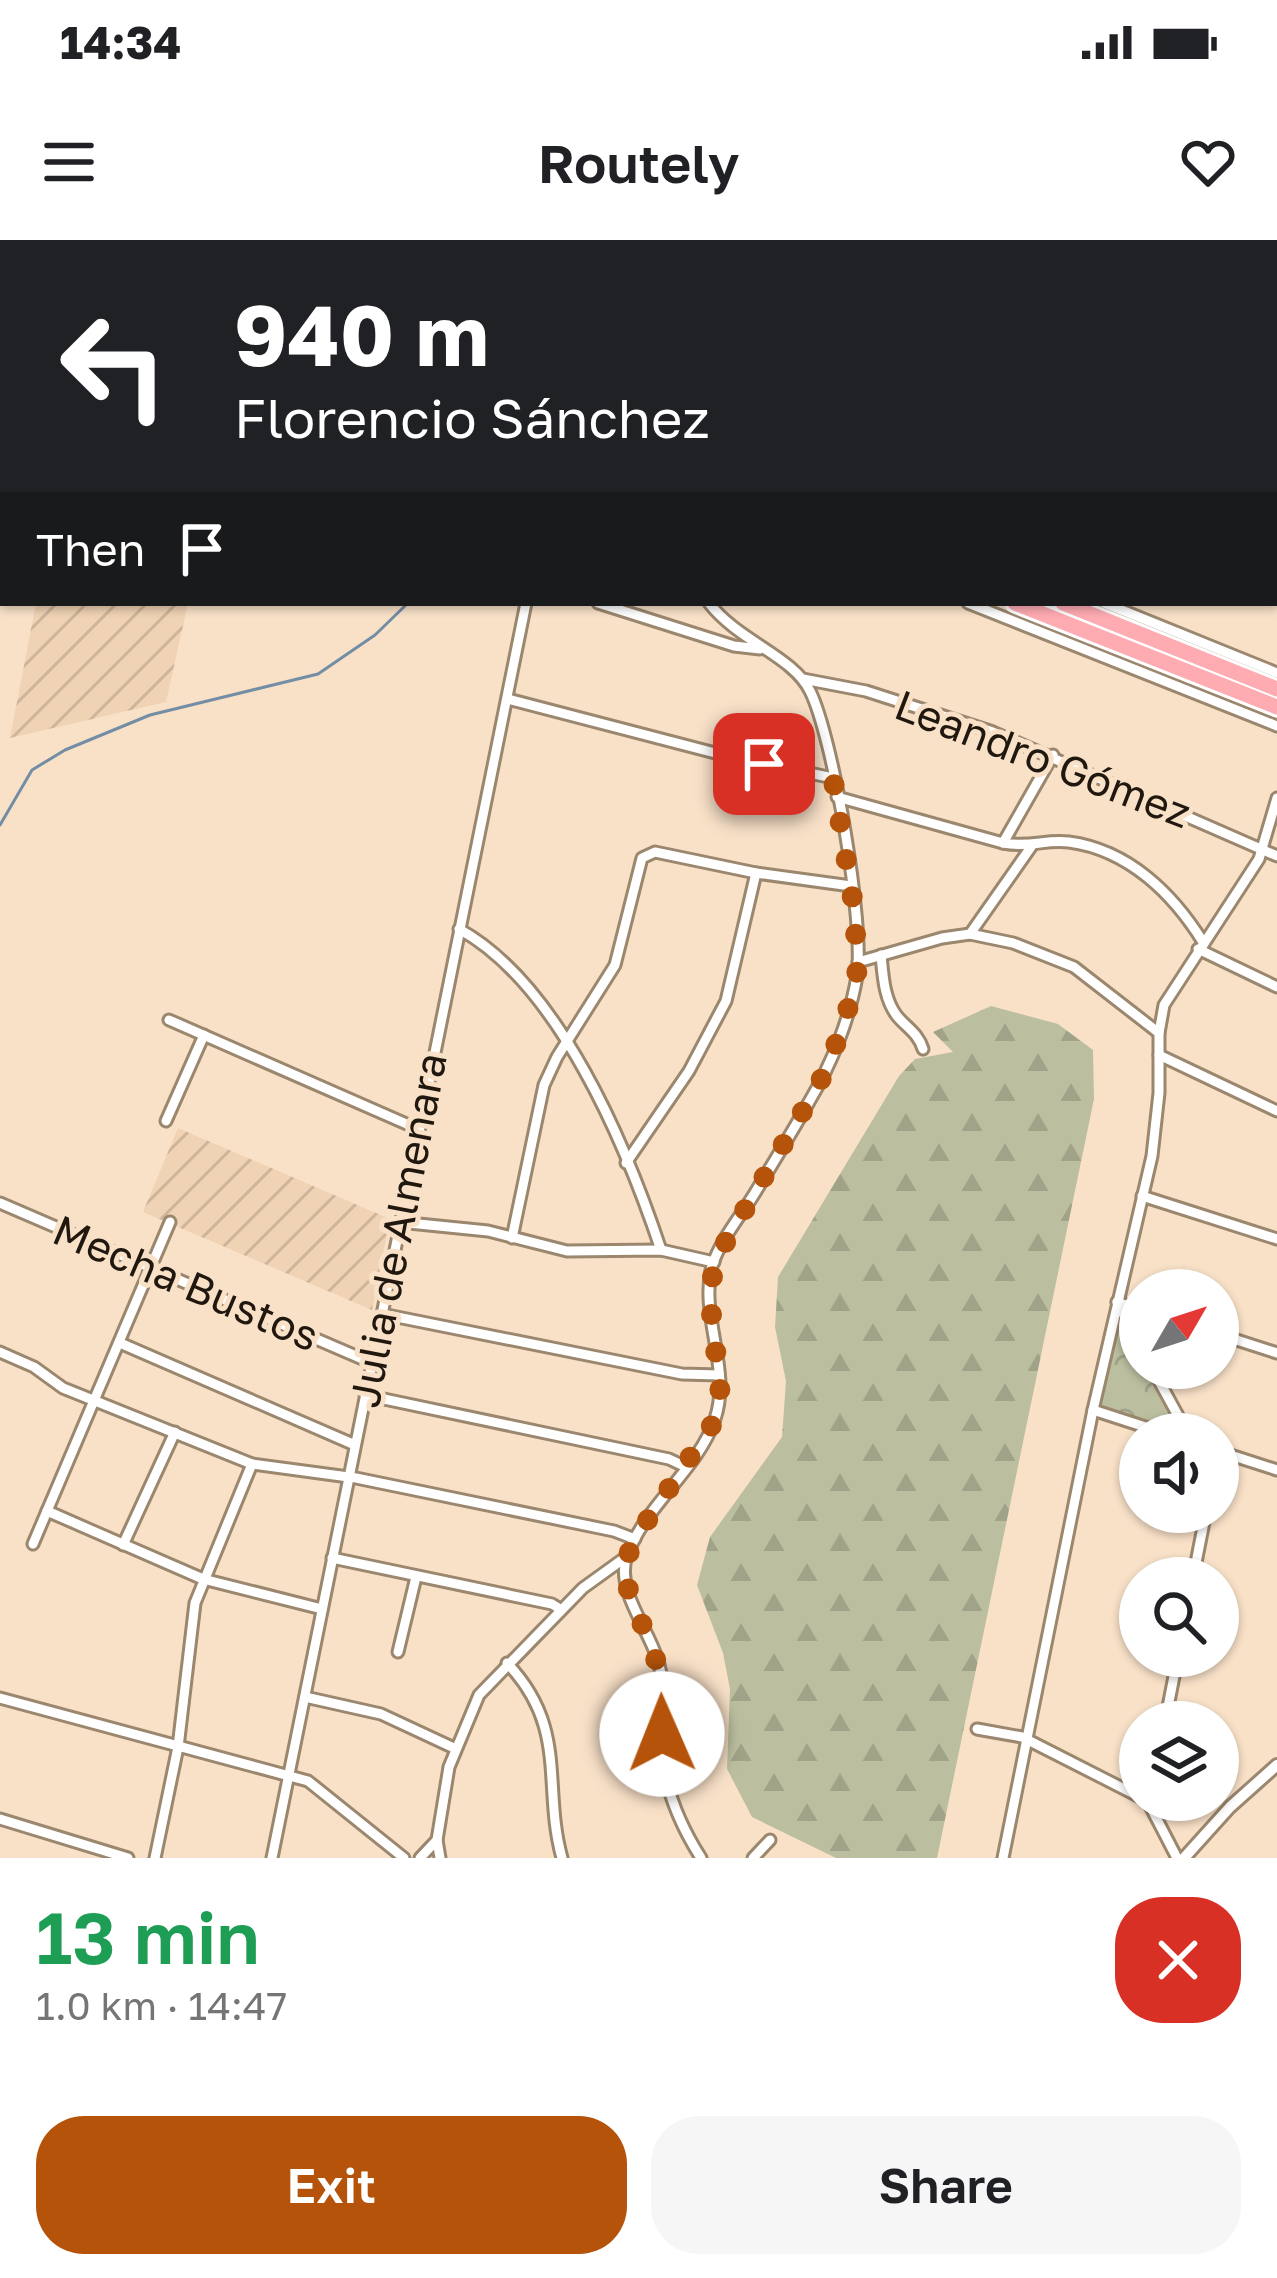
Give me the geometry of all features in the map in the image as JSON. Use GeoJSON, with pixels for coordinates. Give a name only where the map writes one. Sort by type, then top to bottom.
{"type":"FeatureCollection","features":[{"type":"Feature","properties":{"kind":"highway"},"geometry":{"type":"LineString","coordinates":[[1023,606],[1277,707]]}},
{"type":"Feature","properties":{"kind":"highway"},"geometry":{"type":"LineString","coordinates":[[1070,606],[1277,689]]}},
{"type":"Feature","properties":{"kind":"street","name":"Julia de Almenara"},"geometry":{"type":"LineString","coordinates":[[272,1858],[525,606]]}},
{"type":"Feature","properties":{"kind":"street"},"geometry":{"type":"LineString","coordinates":[[607,606],[734,646],[760,649]]}},
{"type":"Feature","properties":{"kind":"street"},"geometry":{"type":"LineString","coordinates":[[701,1858],[668,1785],[662,1751],[661,1673],[628,1588],[626,1557],[714,1422],[719,1376],[710,1301],[714,1262],[820,1082],[841,1032],[858,962],[837,796],[819,715],[803,679],[788,663],[730,627],[712,606]]}},
{"type":"Feature","properties":{"kind":"street"},"geometry":{"type":"LineString","coordinates":[[976,606],[1277,726]]}},
{"type":"Feature","properties":{"kind":"street"},"geometry":{"type":"LineString","coordinates":[[1110,606],[1277,673]]}},
{"type":"Feature","properties":{"kind":"street","name":"Leandro Gómez"},"geometry":{"type":"LineString","coordinates":[[803,679],[932,710],[1053,755],[1277,856]]}},
{"type":"Feature","properties":{"kind":"street"},"geometry":{"type":"LineString","coordinates":[[508,699],[719,754],[833,778]]}},
{"type":"Feature","properties":{"kind":"street"},"geometry":{"type":"LineString","coordinates":[[1003,843],[1053,755]]}},
{"type":"Feature","properties":{"kind":"street"},"geometry":{"type":"LineString","coordinates":[[837,796],[1003,843],[1031,847],[1057,841],[1077,843],[1134,867],[1164,890],[1201,945],[1277,987]]}},
{"type":"Feature","properties":{"kind":"street"},"geometry":{"type":"LineString","coordinates":[[1003,1858],[1156,1124],[1164,1005],[1263,849],[1277,798]]}},
{"type":"Feature","properties":{"kind":"street"},"geometry":{"type":"LineString","coordinates":[[970,934],[1031,847]]}},
{"type":"Feature","properties":{"kind":"street"},"geometry":{"type":"LineString","coordinates":[[512,1238],[540,1100],[567,1039],[615,965],[639,863],[649,853],[851,886]]}},
{"type":"Feature","properties":{"kind":"street"},"geometry":{"type":"LineString","coordinates":[[626,1162],[664,1110],[726,1001],[755,873]]}},
{"type":"Feature","properties":{"kind":"street"},"geometry":{"type":"LineString","coordinates":[[459,929],[508,965],[567,1039],[626,1162],[661,1250]]}},
{"type":"Feature","properties":{"kind":"street"},"geometry":{"type":"LineString","coordinates":[[858,962],[970,934],[1013,943],[1074,967],[1159,1033]]}},
{"type":"Feature","properties":{"kind":"street"},"geometry":{"type":"LineString","coordinates":[[881,955],[888,1000],[923,1049]]}},
{"type":"Feature","properties":{"kind":"street"},"geometry":{"type":"LineString","coordinates":[[169,1020],[418,1129]]}},
{"type":"Feature","properties":{"kind":"street"},"geometry":{"type":"LineString","coordinates":[[166,1121],[204,1035]]}},
{"type":"Feature","properties":{"kind":"street"},"geometry":{"type":"LineString","coordinates":[[1159,1055],[1277,1111]]}},
{"type":"Feature","properties":{"kind":"street"},"geometry":{"type":"LineString","coordinates":[[1142,1196],[1277,1239]]}},
{"type":"Feature","properties":{"kind":"street","name":"Mecha Bustos"},"geometry":{"type":"LineString","coordinates":[[0,1203],[372,1363]]}},
{"type":"Feature","properties":{"kind":"street"},"geometry":{"type":"LineString","coordinates":[[33,1544],[170,1222]]}},
{"type":"Feature","properties":{"kind":"street"},"geometry":{"type":"LineString","coordinates":[[400,1222],[488,1231],[568,1251],[661,1250],[714,1262]]}},
{"type":"Feature","properties":{"kind":"street"},"geometry":{"type":"LineString","coordinates":[[1117,1303],[1119,1307]]}},
{"type":"Feature","properties":{"kind":"street"},"geometry":{"type":"LineString","coordinates":[[382,1314],[682,1374],[719,1376]]}},
{"type":"Feature","properties":{"kind":"street"},"geometry":{"type":"LineString","coordinates":[[1239,1341],[1277,1353]]}},
{"type":"Feature","properties":{"kind":"street"},"geometry":{"type":"LineString","coordinates":[[120,1343],[356,1445]]}},
{"type":"Feature","properties":{"kind":"street"},"geometry":{"type":"LineString","coordinates":[[0,1352],[63,1388],[252,1464],[614,1531],[634,1540]]}},
{"type":"Feature","properties":{"kind":"street"},"geometry":{"type":"LineString","coordinates":[[365,1395],[669,1459],[686,1467]]}},
{"type":"Feature","properties":{"kind":"street"},"geometry":{"type":"LineString","coordinates":[[1094,1410],[1119,1418]]}},
{"type":"Feature","properties":{"kind":"street"},"geometry":{"type":"LineString","coordinates":[[123,1545],[175,1432]]}},
{"type":"Feature","properties":{"kind":"street"},"geometry":{"type":"LineString","coordinates":[[1239,1457],[1277,1470]]}},
{"type":"Feature","properties":{"kind":"street"},"geometry":{"type":"LineString","coordinates":[[155,1858],[178,1747],[191,1621],[203,1579],[252,1464]]}},
{"type":"Feature","properties":{"kind":"street"},"geometry":{"type":"LineString","coordinates":[[47,1511],[203,1579],[322,1609]]}},
{"type":"Feature","properties":{"kind":"street"},"geometry":{"type":"LineString","coordinates":[[440,1858],[437,1840],[454,1748],[478,1695],[560,1609],[606,1568],[626,1557]]}},
{"type":"Feature","properties":{"kind":"street"},"geometry":{"type":"LineString","coordinates":[[332,1558],[560,1609]]}},
{"type":"Feature","properties":{"kind":"street"},"geometry":{"type":"LineString","coordinates":[[398,1652],[416,1576]]}},
{"type":"Feature","properties":{"kind":"street"},"geometry":{"type":"LineString","coordinates":[[507,1663],[548,1735],[562,1858]]}},
{"type":"Feature","properties":{"kind":"street"},"geometry":{"type":"LineString","coordinates":[[305,1696],[381,1714],[454,1748]]}},
{"type":"Feature","properties":{"kind":"street"},"geometry":{"type":"LineString","coordinates":[[0,1698],[308,1781],[404,1858]]}},
{"type":"Feature","properties":{"kind":"street"},"geometry":{"type":"LineString","coordinates":[[977,1729],[1027,1741],[1119,1786]]}},
{"type":"Feature","properties":{"kind":"street"},"geometry":{"type":"LineString","coordinates":[[1159,1821],[1180,1858],[1277,1765]]}},
{"type":"Feature","properties":{"kind":"street"},"geometry":{"type":"LineString","coordinates":[[0,1819],[128,1858]]}},
{"type":"Feature","properties":{"kind":"street"},"geometry":{"type":"LineString","coordinates":[[420,1858],[437,1840]]}},
{"type":"Feature","properties":{"kind":"street"},"geometry":{"type":"LineString","coordinates":[[754,1858],[770,1840]]}},
{"type":"Feature","properties":{"kind":"shaded area"},"geometry":{"type":"Polygon","coordinates":[[[35,606],[187,606],[166,702],[10,738],[35,606]]]}},
{"type":"Feature","properties":{"kind":"shaded area"},"geometry":{"type":"Polygon","coordinates":[[[178,1128],[390,1219],[372,1310],[143,1212],[178,1128]]]}},
{"type":"Feature","properties":{"kind":"green space"},"geometry":{"type":"Polygon","coordinates":[[[991,1006],[1058,1024],[1093,1050],[1094,1099],[937,1858],[836,1858],[752,1817],[727,1769],[730,1689],[723,1653],[697,1585],[710,1537],[782,1437],[786,1381],[775,1327],[778,1277],[899,1076],[915,1059],[953,1052],[933,1032],[991,1006]]]}},
{"type":"Feature","properties":{"kind":"green space"},"geometry":{"type":"Polygon","coordinates":[[[1118,1319],[1119,1389],[1158,1389],[1169,1413],[1119,1414],[1100,1408],[1118,1319]]]}},
{"type":"Feature","properties":{"kind":"waterway"},"geometry":{"type":"LineString","coordinates":[[0,825],[32,770],[65,750],[150,715],[318,674],[375,635],[405,606]]}},
{"type":"Feature","properties":{"kind":"route"},"geometry":{"type":"LineString","coordinates":[[662,1734],[661,1673],[628,1588],[626,1557],[714,1422],[720,1389],[710,1301],[714,1262],[820,1082],[857,978],[855,914],[833,778],[764,764]]}}]}
